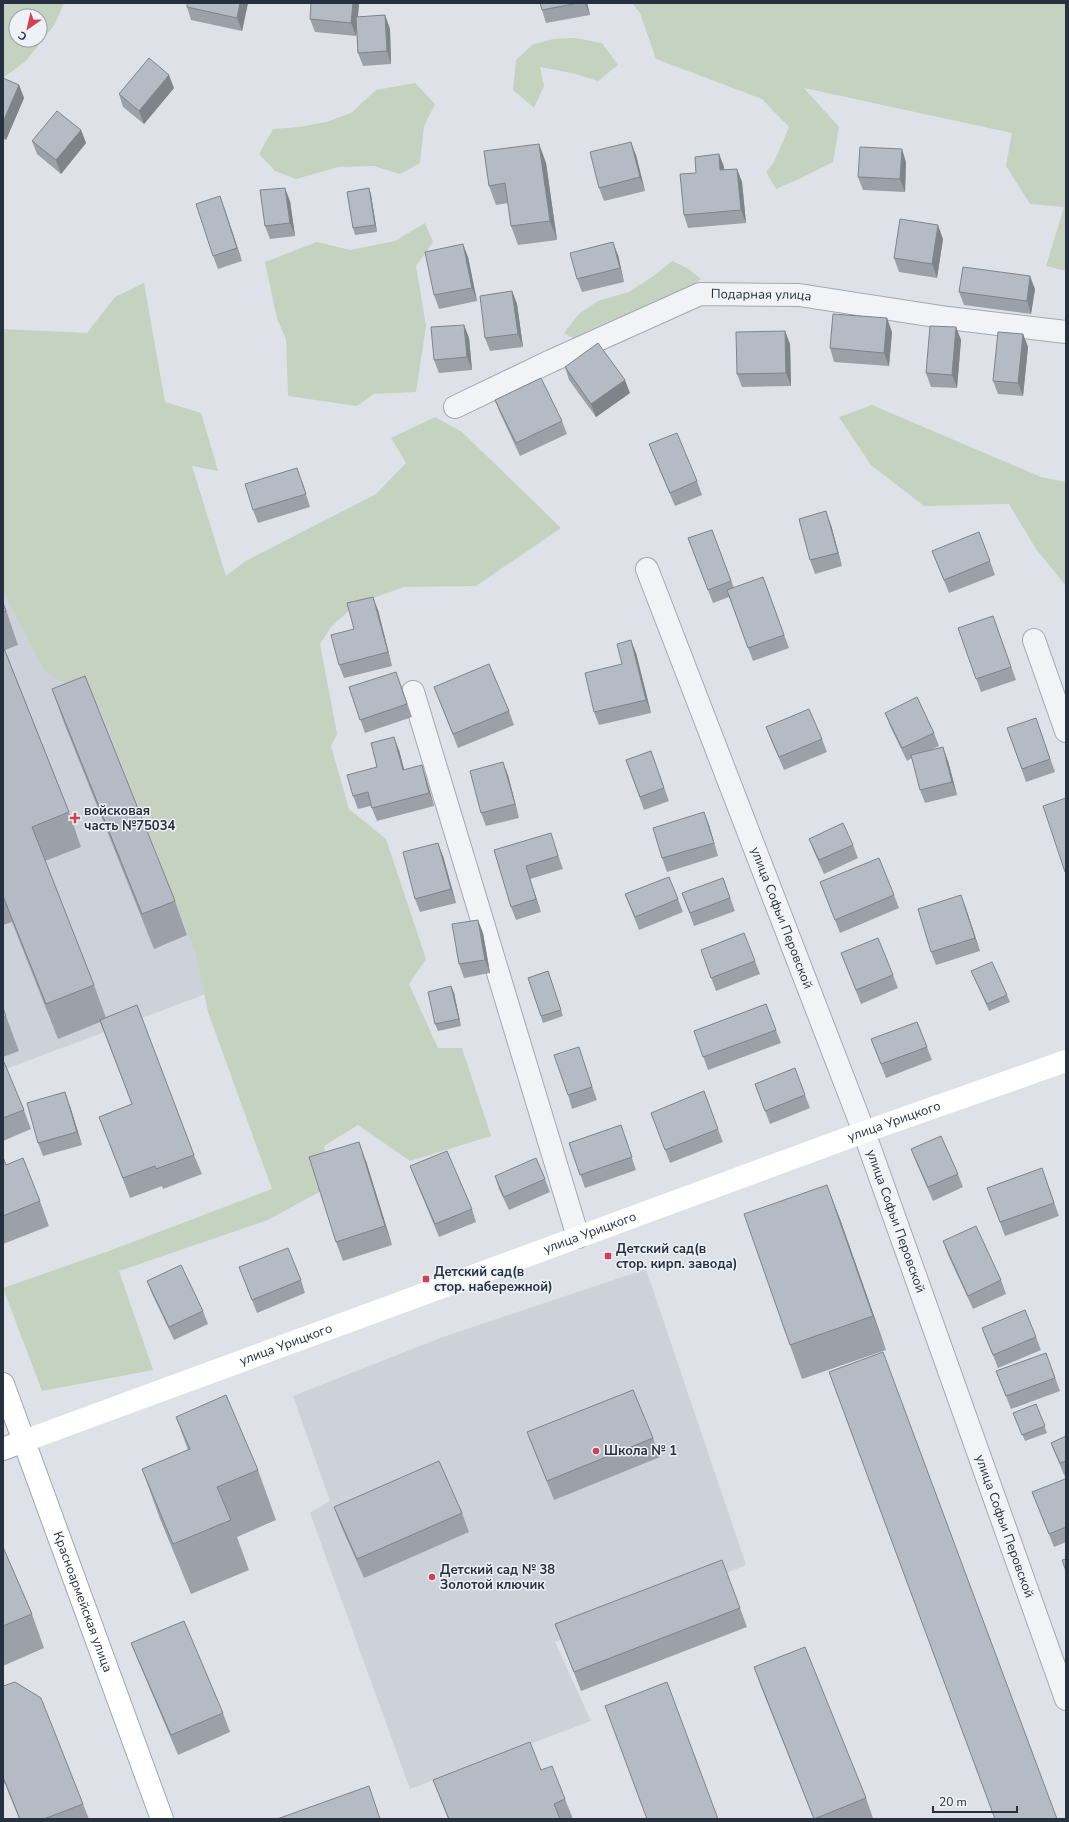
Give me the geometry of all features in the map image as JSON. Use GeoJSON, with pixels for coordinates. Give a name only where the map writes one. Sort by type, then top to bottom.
{"type":"FeatureCollection","features":[{"type":"Feature","properties":{"kind":"main road","name":"улица Урицкого"},"geometry":{"type":"LineString","coordinates":[[3,1449],[864,1132],[1066,1062]]}},
{"type":"Feature","properties":{"kind":"main road","name":"Красноармейская улица"},"geometry":{"type":"LineString","coordinates":[[3,1384],[162,1819]]}},
{"type":"Feature","properties":{"kind":"street","name":"Подарная улица"},"geometry":{"type":"LineString","coordinates":[[455,407],[551,361],[700,294],[799,295],[948,318],[1066,332]]}},
{"type":"Feature","properties":{"kind":"street","name":"улица Софьи Перовской"},"geometry":{"type":"LineString","coordinates":[[647,569],[864,1132],[1066,1699]]}},
{"type":"Feature","properties":{"kind":"street"},"geometry":{"type":"LineString","coordinates":[[1034,640],[1066,731]]}},
{"type":"Feature","properties":{"kind":"street"},"geometry":{"type":"LineString","coordinates":[[412,692],[578,1237]]}},
{"type":"Feature","properties":{"kind":"shaded area","name":"войсковая часть №75034"},"geometry":{"type":"Polygon","coordinates":[[[3,512],[100,701],[193,935],[206,994],[3,1070],[3,512]]]}},
{"type":"Feature","properties":{"kind":"shaded area"},"geometry":{"type":"Polygon","coordinates":[[[646,1269],[746,1565],[555,1642],[591,1721],[410,1789],[310,1513],[330,1501],[293,1396],[443,1337],[646,1269]]]}},
{"type":"Feature","properties":{"kind":"green space"},"geometry":{"type":"Polygon","coordinates":[[[3,3],[64,3],[55,24],[48,33],[48,8],[8,8],[8,48],[36,48],[26,61],[3,78],[3,3]]]}},
{"type":"Feature","properties":{"kind":"green space"},"geometry":{"type":"Polygon","coordinates":[[[632,3],[1066,3],[1066,271],[1046,266],[1064,207],[1030,204],[1006,166],[1012,133],[804,88],[839,127],[833,162],[776,189],[766,172],[774,162],[789,127],[762,99],[656,59],[640,13],[632,3]]]}},
{"type":"Feature","properties":{"kind":"green space"},"geometry":{"type":"Polygon","coordinates":[[[575,38],[602,43],[618,65],[598,81],[572,73],[540,67],[544,86],[534,108],[513,90],[516,60],[532,45],[553,39],[575,38]]]}},
{"type":"Feature","properties":{"kind":"green space"},"geometry":{"type":"Polygon","coordinates":[[[415,83],[435,104],[424,126],[420,163],[400,174],[374,166],[338,167],[296,179],[275,171],[259,154],[273,129],[299,127],[326,122],[351,113],[376,90],[415,83]]]}},
{"type":"Feature","properties":{"kind":"green space"},"geometry":{"type":"Polygon","coordinates":[[[425,223],[433,242],[416,266],[426,326],[416,392],[374,394],[357,406],[288,396],[286,339],[277,319],[265,262],[317,242],[350,250],[395,241],[425,223]]]}},
{"type":"Feature","properties":{"kind":"green space"},"geometry":{"type":"Polygon","coordinates":[[[672,261],[687,268],[701,279],[680,297],[654,303],[625,315],[597,327],[577,340],[564,333],[579,314],[598,301],[629,292],[652,277],[672,261]]]}},
{"type":"Feature","properties":{"kind":"green space"},"geometry":{"type":"Polygon","coordinates":[[[144,283],[165,402],[201,413],[218,471],[192,466],[226,576],[244,562],[376,494],[406,463],[391,438],[435,417],[462,432],[561,528],[476,586],[404,587],[356,604],[331,627],[320,644],[337,734],[331,746],[349,809],[386,839],[426,959],[409,984],[438,1048],[462,1048],[491,1136],[410,1161],[358,1125],[324,1146],[330,1186],[268,1220],[119,1271],[153,1370],[42,1391],[3,1288],[109,1251],[272,1189],[208,1012],[196,953],[100,708],[44,670],[3,590],[3,329],[87,333],[115,297],[144,283]]]}},
{"type":"Feature","properties":{"kind":"green space"},"geometry":{"type":"Polygon","coordinates":[[[872,405],[1041,477],[1066,482],[1066,586],[1036,549],[1009,504],[924,506],[871,465],[839,417],[872,405]]]}},
{"type":"Feature","properties":{"kind":"building"},"geometry":{"type":"Polygon","coordinates":[[[187,3],[240,3],[237,18],[187,7],[187,3]]]}},
{"type":"Feature","properties":{"kind":"building"},"geometry":{"type":"Polygon","coordinates":[[[311,3],[353,3],[351,23],[310,19],[311,3]]]}},
{"type":"Feature","properties":{"kind":"building"},"geometry":{"type":"Polygon","coordinates":[[[540,3],[578,3],[542,10],[540,3]]]}},
{"type":"Feature","properties":{"kind":"building"},"geometry":{"type":"Polygon","coordinates":[[[385,15],[387,51],[358,53],[356,17],[385,15]]]}},
{"type":"Feature","properties":{"kind":"building"},"geometry":{"type":"Polygon","coordinates":[[[149,58],[169,75],[139,111],[119,94],[149,58]]]}},
{"type":"Feature","properties":{"kind":"building"},"geometry":{"type":"Polygon","coordinates":[[[3,78],[19,85],[3,122],[3,78]]]}},
{"type":"Feature","properties":{"kind":"building"},"geometry":{"type":"Polygon","coordinates":[[[57,111],[81,130],[56,160],[32,141],[57,111]]]}},
{"type":"Feature","properties":{"kind":"building"},"geometry":{"type":"Polygon","coordinates":[[[631,142],[640,177],[599,188],[590,152],[631,142]]]}},
{"type":"Feature","properties":{"kind":"building"},"geometry":{"type":"Polygon","coordinates":[[[539,144],[550,221],[511,226],[505,183],[489,186],[484,151],[539,144]]]}},
{"type":"Feature","properties":{"kind":"building"},"geometry":{"type":"Polygon","coordinates":[[[860,147],[902,149],[900,179],[858,177],[860,147]]]}},
{"type":"Feature","properties":{"kind":"building"},"geometry":{"type":"Polygon","coordinates":[[[719,154],[720,170],[737,169],[741,210],[684,215],[680,174],[696,173],[695,157],[719,154]]]}},
{"type":"Feature","properties":{"kind":"building"},"geometry":{"type":"Polygon","coordinates":[[[285,188],[290,223],[265,226],[260,190],[285,188]]]}},
{"type":"Feature","properties":{"kind":"building"},"geometry":{"type":"Polygon","coordinates":[[[369,188],[375,225],[353,228],[347,192],[369,188]]]}},
{"type":"Feature","properties":{"kind":"building"},"geometry":{"type":"Polygon","coordinates":[[[220,196],[237,248],[213,256],[196,204],[220,196]]]}},
{"type":"Feature","properties":{"kind":"building"},"geometry":{"type":"Polygon","coordinates":[[[900,219],[938,225],[932,264],[894,258],[900,219]]]}},
{"type":"Feature","properties":{"kind":"building"},"geometry":{"type":"Polygon","coordinates":[[[613,242],[620,268],[577,279],[570,253],[613,242]]]}},
{"type":"Feature","properties":{"kind":"building"},"geometry":{"type":"Polygon","coordinates":[[[463,244],[472,288],[434,295],[425,252],[463,244]]]}},
{"type":"Feature","properties":{"kind":"building"},"geometry":{"type":"Polygon","coordinates":[[[963,267],[1030,276],[1027,301],[959,292],[963,267]]]}},
{"type":"Feature","properties":{"kind":"building"},"geometry":{"type":"Polygon","coordinates":[[[512,291],[518,334],[485,338],[480,296],[512,291]]]}},
{"type":"Feature","properties":{"kind":"building"},"geometry":{"type":"Polygon","coordinates":[[[833,314],[887,318],[884,353],[830,348],[833,314]]]}},
{"type":"Feature","properties":{"kind":"building"},"geometry":{"type":"Polygon","coordinates":[[[464,325],[467,357],[434,360],[431,327],[464,325]]]}},
{"type":"Feature","properties":{"kind":"building"},"geometry":{"type":"Polygon","coordinates":[[[930,326],[956,327],[952,375],[926,373],[930,326]]]}},
{"type":"Feature","properties":{"kind":"building"},"geometry":{"type":"Polygon","coordinates":[[[785,331],[786,373],[737,374],[736,332],[785,331]]]}},
{"type":"Feature","properties":{"kind":"building"},"geometry":{"type":"Polygon","coordinates":[[[998,332],[1023,334],[1018,383],[993,381],[998,332]]]}},
{"type":"Feature","properties":{"kind":"building"},"geometry":{"type":"Polygon","coordinates":[[[598,343],[625,380],[591,404],[565,367],[598,343]]]}},
{"type":"Feature","properties":{"kind":"building"},"geometry":{"type":"Polygon","coordinates":[[[541,378],[562,421],[516,443],[495,400],[541,378]]]}},
{"type":"Feature","properties":{"kind":"building"},"geometry":{"type":"Polygon","coordinates":[[[677,433],[697,481],[670,493],[649,444],[677,433]]]}},
{"type":"Feature","properties":{"kind":"building"},"geometry":{"type":"Polygon","coordinates":[[[297,468],[306,494],[253,510],[245,484],[297,468]]]}},
{"type":"Feature","properties":{"kind":"building"},"geometry":{"type":"Polygon","coordinates":[[[826,511],[838,553],[810,560],[799,519],[826,511]]]}},
{"type":"Feature","properties":{"kind":"building"},"geometry":{"type":"Polygon","coordinates":[[[712,530],[731,581],[708,590],[688,538],[712,530]]]}},
{"type":"Feature","properties":{"kind":"building"},"geometry":{"type":"Polygon","coordinates":[[[979,532],[990,561],[944,580],[932,551],[979,532]]]}},
{"type":"Feature","properties":{"kind":"building"},"geometry":{"type":"Polygon","coordinates":[[[763,577],[784,635],[748,648],[727,590],[763,577]]]}},
{"type":"Feature","properties":{"kind":"building"},"geometry":{"type":"Polygon","coordinates":[[[373,597],[388,652],[339,665],[331,635],[354,629],[347,603],[373,597]]]}},
{"type":"Feature","properties":{"kind":"building"},"geometry":{"type":"Polygon","coordinates":[[[3,603],[6,611],[3,612],[3,603]]]}},
{"type":"Feature","properties":{"kind":"building"},"geometry":{"type":"Polygon","coordinates":[[[993,616],[1011,667],[976,679],[958,628],[993,616]]]}},
{"type":"Feature","properties":{"kind":"building"},"geometry":{"type":"Polygon","coordinates":[[[631,640],[646,700],[594,712],[585,673],[622,664],[617,644],[631,640]]]}},
{"type":"Feature","properties":{"kind":"building"},"geometry":{"type":"Polygon","coordinates":[[[3,646],[69,812],[32,827],[94,985],[46,1004],[3,896],[3,646]]]}},
{"type":"Feature","properties":{"kind":"building"},"geometry":{"type":"Polygon","coordinates":[[[489,664],[509,711],[453,734],[434,687],[489,664]]]}},
{"type":"Feature","properties":{"kind":"building"},"geometry":{"type":"Polygon","coordinates":[[[396,672],[407,704],[360,720],[349,687],[396,672]]]}},
{"type":"Feature","properties":{"kind":"building"},"geometry":{"type":"Polygon","coordinates":[[[85,676],[175,901],[142,914],[52,689],[85,676]]]}},
{"type":"Feature","properties":{"kind":"building"},"geometry":{"type":"Polygon","coordinates":[[[917,697],[934,733],[902,748],[885,713],[917,697]]]}},
{"type":"Feature","properties":{"kind":"building"},"geometry":{"type":"Polygon","coordinates":[[[809,709],[822,739],[779,757],[766,727],[809,709]]]}},
{"type":"Feature","properties":{"kind":"building"},"geometry":{"type":"Polygon","coordinates":[[[1036,718],[1050,759],[1022,769],[1007,728],[1036,718]]]}},
{"type":"Feature","properties":{"kind":"building"},"geometry":{"type":"Polygon","coordinates":[[[394,737],[403,770],[422,765],[429,793],[372,808],[368,792],[353,796],[347,775],[377,767],[371,743],[394,737]]]}},
{"type":"Feature","properties":{"kind":"building"},"geometry":{"type":"Polygon","coordinates":[[[943,747],[952,782],[920,790],[911,755],[943,747]]]}},
{"type":"Feature","properties":{"kind":"building"},"geometry":{"type":"Polygon","coordinates":[[[651,751],[664,788],[640,797],[626,760],[651,751]]]}},
{"type":"Feature","properties":{"kind":"building"},"geometry":{"type":"Polygon","coordinates":[[[503,762],[515,804],[481,813],[470,771],[503,762]]]}},
{"type":"Feature","properties":{"kind":"building"},"geometry":{"type":"Polygon","coordinates":[[[1066,798],[1066,872],[1065,872],[1043,806],[1066,798]]]}},
{"type":"Feature","properties":{"kind":"building"},"geometry":{"type":"Polygon","coordinates":[[[704,812],[714,843],[662,858],[653,828],[704,812]]]}},
{"type":"Feature","properties":{"kind":"building"},"geometry":{"type":"Polygon","coordinates":[[[843,823],[853,845],[819,860],[809,839],[843,823]]]}},
{"type":"Feature","properties":{"kind":"building"},"geometry":{"type":"Polygon","coordinates":[[[551,833],[558,856],[526,866],[536,899],[511,907],[494,850],[551,833]]]}},
{"type":"Feature","properties":{"kind":"building"},"geometry":{"type":"Polygon","coordinates":[[[438,843],[451,889],[415,899],[403,852],[438,843]]]}},
{"type":"Feature","properties":{"kind":"building"},"geometry":{"type":"Polygon","coordinates":[[[879,858],[894,895],[835,920],[820,882],[879,858]]]}},
{"type":"Feature","properties":{"kind":"building"},"geometry":{"type":"Polygon","coordinates":[[[669,877],[678,899],[635,917],[625,894],[669,877]]]}},
{"type":"Feature","properties":{"kind":"building"},"geometry":{"type":"Polygon","coordinates":[[[723,878],[730,898],[690,913],[682,893],[723,878]]]}},
{"type":"Feature","properties":{"kind":"building"},"geometry":{"type":"Polygon","coordinates":[[[961,895],[975,938],[931,952],[918,909],[961,895]]]}},
{"type":"Feature","properties":{"kind":"building"},"geometry":{"type":"Polygon","coordinates":[[[478,920],[485,960],[459,964],[452,924],[478,920]]]}},
{"type":"Feature","properties":{"kind":"building"},"geometry":{"type":"Polygon","coordinates":[[[744,933],[755,961],[711,978],[701,950],[744,933]]]}},
{"type":"Feature","properties":{"kind":"building"},"geometry":{"type":"Polygon","coordinates":[[[878,938],[893,975],[856,990],[841,953],[878,938]]]}},
{"type":"Feature","properties":{"kind":"building"},"geometry":{"type":"Polygon","coordinates":[[[992,962],[1007,995],[987,1004],[971,971],[992,962]]]}},
{"type":"Feature","properties":{"kind":"building"},"geometry":{"type":"Polygon","coordinates":[[[548,971],[561,1010],[541,1016],[528,978],[548,971]]]}},
{"type":"Feature","properties":{"kind":"building"},"geometry":{"type":"Polygon","coordinates":[[[451,986],[459,1019],[435,1024],[428,992],[451,986]]]}},
{"type":"Feature","properties":{"kind":"building"},"geometry":{"type":"Polygon","coordinates":[[[766,1004],[776,1030],[703,1057],[694,1031],[766,1004]]]}},
{"type":"Feature","properties":{"kind":"building"},"geometry":{"type":"Polygon","coordinates":[[[137,1005],[194,1155],[156,1169],[155,1166],[123,1178],[99,1117],[132,1104],[100,1020],[137,1005]]]}},
{"type":"Feature","properties":{"kind":"building"},"geometry":{"type":"Polygon","coordinates":[[[3,1008],[6,1016],[3,1018],[3,1008]]]}},
{"type":"Feature","properties":{"kind":"building"},"geometry":{"type":"Polygon","coordinates":[[[917,1022],[927,1047],[881,1064],[871,1039],[917,1022]]]}},
{"type":"Feature","properties":{"kind":"building"},"geometry":{"type":"Polygon","coordinates":[[[579,1047],[592,1087],[568,1095],[554,1055],[579,1047]]]}},
{"type":"Feature","properties":{"kind":"building"},"geometry":{"type":"Polygon","coordinates":[[[4,1062],[24,1110],[3,1118],[3,1063],[4,1062]]]}},
{"type":"Feature","properties":{"kind":"building"},"geometry":{"type":"Polygon","coordinates":[[[795,1068],[805,1095],[765,1111],[755,1084],[795,1068]]]}},
{"type":"Feature","properties":{"kind":"building"},"geometry":{"type":"Polygon","coordinates":[[[704,1091],[718,1129],[665,1150],[651,1113],[704,1091]]]}},
{"type":"Feature","properties":{"kind":"building"},"geometry":{"type":"Polygon","coordinates":[[[65,1092],[77,1132],[38,1143],[27,1103],[65,1092]]]}},
{"type":"Feature","properties":{"kind":"building"},"geometry":{"type":"Polygon","coordinates":[[[621,1125],[632,1157],[580,1175],[569,1143],[621,1125]]]}},
{"type":"Feature","properties":{"kind":"building"},"geometry":{"type":"Polygon","coordinates":[[[941,1136],[958,1174],[928,1187],[911,1149],[941,1136]]]}},
{"type":"Feature","properties":{"kind":"building"},"geometry":{"type":"Polygon","coordinates":[[[359,1142],[385,1226],[336,1242],[309,1157],[359,1142]]]}},
{"type":"Feature","properties":{"kind":"building"},"geometry":{"type":"Polygon","coordinates":[[[447,1151],[472,1209],[435,1224],[410,1166],[447,1151]]]}},
{"type":"Feature","properties":{"kind":"building"},"geometry":{"type":"Polygon","coordinates":[[[3,1157],[6,1165],[23,1158],[40,1201],[3,1216],[3,1157]]]}},
{"type":"Feature","properties":{"kind":"building"},"geometry":{"type":"Polygon","coordinates":[[[536,1158],[545,1179],[504,1197],[495,1176],[536,1158]]]}},
{"type":"Feature","properties":{"kind":"building"},"geometry":{"type":"Polygon","coordinates":[[[1042,1168],[1054,1203],[1000,1222],[987,1188],[1042,1168]]]}},
{"type":"Feature","properties":{"kind":"building"},"geometry":{"type":"Polygon","coordinates":[[[827,1185],[873,1316],[790,1345],[744,1214],[827,1185]]]}},
{"type":"Feature","properties":{"kind":"building"},"geometry":{"type":"Polygon","coordinates":[[[976,1226],[1001,1280],[968,1296],[943,1241],[976,1226]]]}},
{"type":"Feature","properties":{"kind":"building"},"geometry":{"type":"Polygon","coordinates":[[[288,1248],[301,1280],[252,1300],[239,1267],[288,1248]]]}},
{"type":"Feature","properties":{"kind":"building"},"geometry":{"type":"Polygon","coordinates":[[[181,1265],[203,1311],[169,1327],[147,1281],[181,1265]]]}},
{"type":"Feature","properties":{"kind":"building"},"geometry":{"type":"Polygon","coordinates":[[[1025,1310],[1036,1337],[993,1355],[982,1328],[1025,1310]]]}},
{"type":"Feature","properties":{"kind":"building"},"geometry":{"type":"Polygon","coordinates":[[[883,1352],[1057,1819],[995,1819],[829,1372],[883,1352]]]}},
{"type":"Feature","properties":{"kind":"building"},"geometry":{"type":"Polygon","coordinates":[[[1046,1353],[1055,1378],[1006,1396],[996,1371],[1046,1353]]]}},
{"type":"Feature","properties":{"kind":"building"},"geometry":{"type":"Polygon","coordinates":[[[633,1390],[653,1438],[547,1481],[527,1432],[633,1390]]]}},
{"type":"Feature","properties":{"kind":"building"},"geometry":{"type":"Polygon","coordinates":[[[226,1395],[258,1470],[217,1487],[231,1520],[173,1544],[142,1469],[190,1449],[176,1417],[226,1395]]]}},
{"type":"Feature","properties":{"kind":"building"},"geometry":{"type":"Polygon","coordinates":[[[1036,1404],[1045,1426],[1022,1435],[1013,1413],[1036,1404]]]}},
{"type":"Feature","properties":{"kind":"building"},"geometry":{"type":"Polygon","coordinates":[[[1066,1436],[1066,1461],[1060,1463],[1051,1443],[1066,1436]]]}},
{"type":"Feature","properties":{"kind":"building"},"geometry":{"type":"Polygon","coordinates":[[[439,1461],[462,1513],[357,1559],[334,1507],[439,1461]]]}},
{"type":"Feature","properties":{"kind":"building"},"geometry":{"type":"Polygon","coordinates":[[[1065,1479],[1066,1527],[1049,1534],[1032,1492],[1065,1479]]]}},
{"type":"Feature","properties":{"kind":"building"},"geometry":{"type":"Polygon","coordinates":[[[3,1547],[32,1614],[3,1626],[3,1547]]]}},
{"type":"Feature","properties":{"kind":"building"},"geometry":{"type":"Polygon","coordinates":[[[1066,1559],[1066,1571],[1062,1560],[1066,1559]]]}},
{"type":"Feature","properties":{"kind":"building"},"geometry":{"type":"Polygon","coordinates":[[[722,1560],[740,1608],[574,1672],[555,1624],[722,1560]]]}},
{"type":"Feature","properties":{"kind":"building"},"geometry":{"type":"Polygon","coordinates":[[[184,1621],[223,1713],[171,1735],[131,1643],[184,1621]]]}},
{"type":"Feature","properties":{"kind":"building"},"geometry":{"type":"Polygon","coordinates":[[[805,1647],[866,1798],[814,1819],[754,1667],[805,1647]]]}},
{"type":"Feature","properties":{"kind":"building"},"geometry":{"type":"Polygon","coordinates":[[[15,1682],[41,1698],[83,1804],[44,1819],[20,1819],[3,1777],[3,1686],[15,1682]]]}},
{"type":"Feature","properties":{"kind":"building"},"geometry":{"type":"Polygon","coordinates":[[[667,1682],[718,1819],[647,1819],[605,1706],[667,1682]]]}},
{"type":"Feature","properties":{"kind":"building"},"geometry":{"type":"Polygon","coordinates":[[[530,1742],[541,1770],[552,1766],[565,1799],[554,1804],[560,1819],[449,1819],[433,1780],[530,1742]]]}},
{"type":"Feature","properties":{"kind":"building"},"geometry":{"type":"Polygon","coordinates":[[[369,1786],[380,1819],[277,1819],[369,1786]]]}},
{"type":"Feature","properties":{"kind":"place","name":"войсковая часть №75034"},"geometry":{"type":"Point","coordinates":[75,818]}},
{"type":"Feature","properties":{"kind":"place","name":"Детский сад(в стор. кирп. завода)"},"geometry":{"type":"Point","coordinates":[608,1256]}},
{"type":"Feature","properties":{"kind":"place","name":"Детский сад(в стор. набережной)"},"geometry":{"type":"Point","coordinates":[426,1279]}},
{"type":"Feature","properties":{"kind":"place","name":"Школа № 1"},"geometry":{"type":"Point","coordinates":[596,1451]}},
{"type":"Feature","properties":{"kind":"place","name":"Детский сад № 38 Золотой ключик"},"geometry":{"type":"Point","coordinates":[432,1577]}}]}
